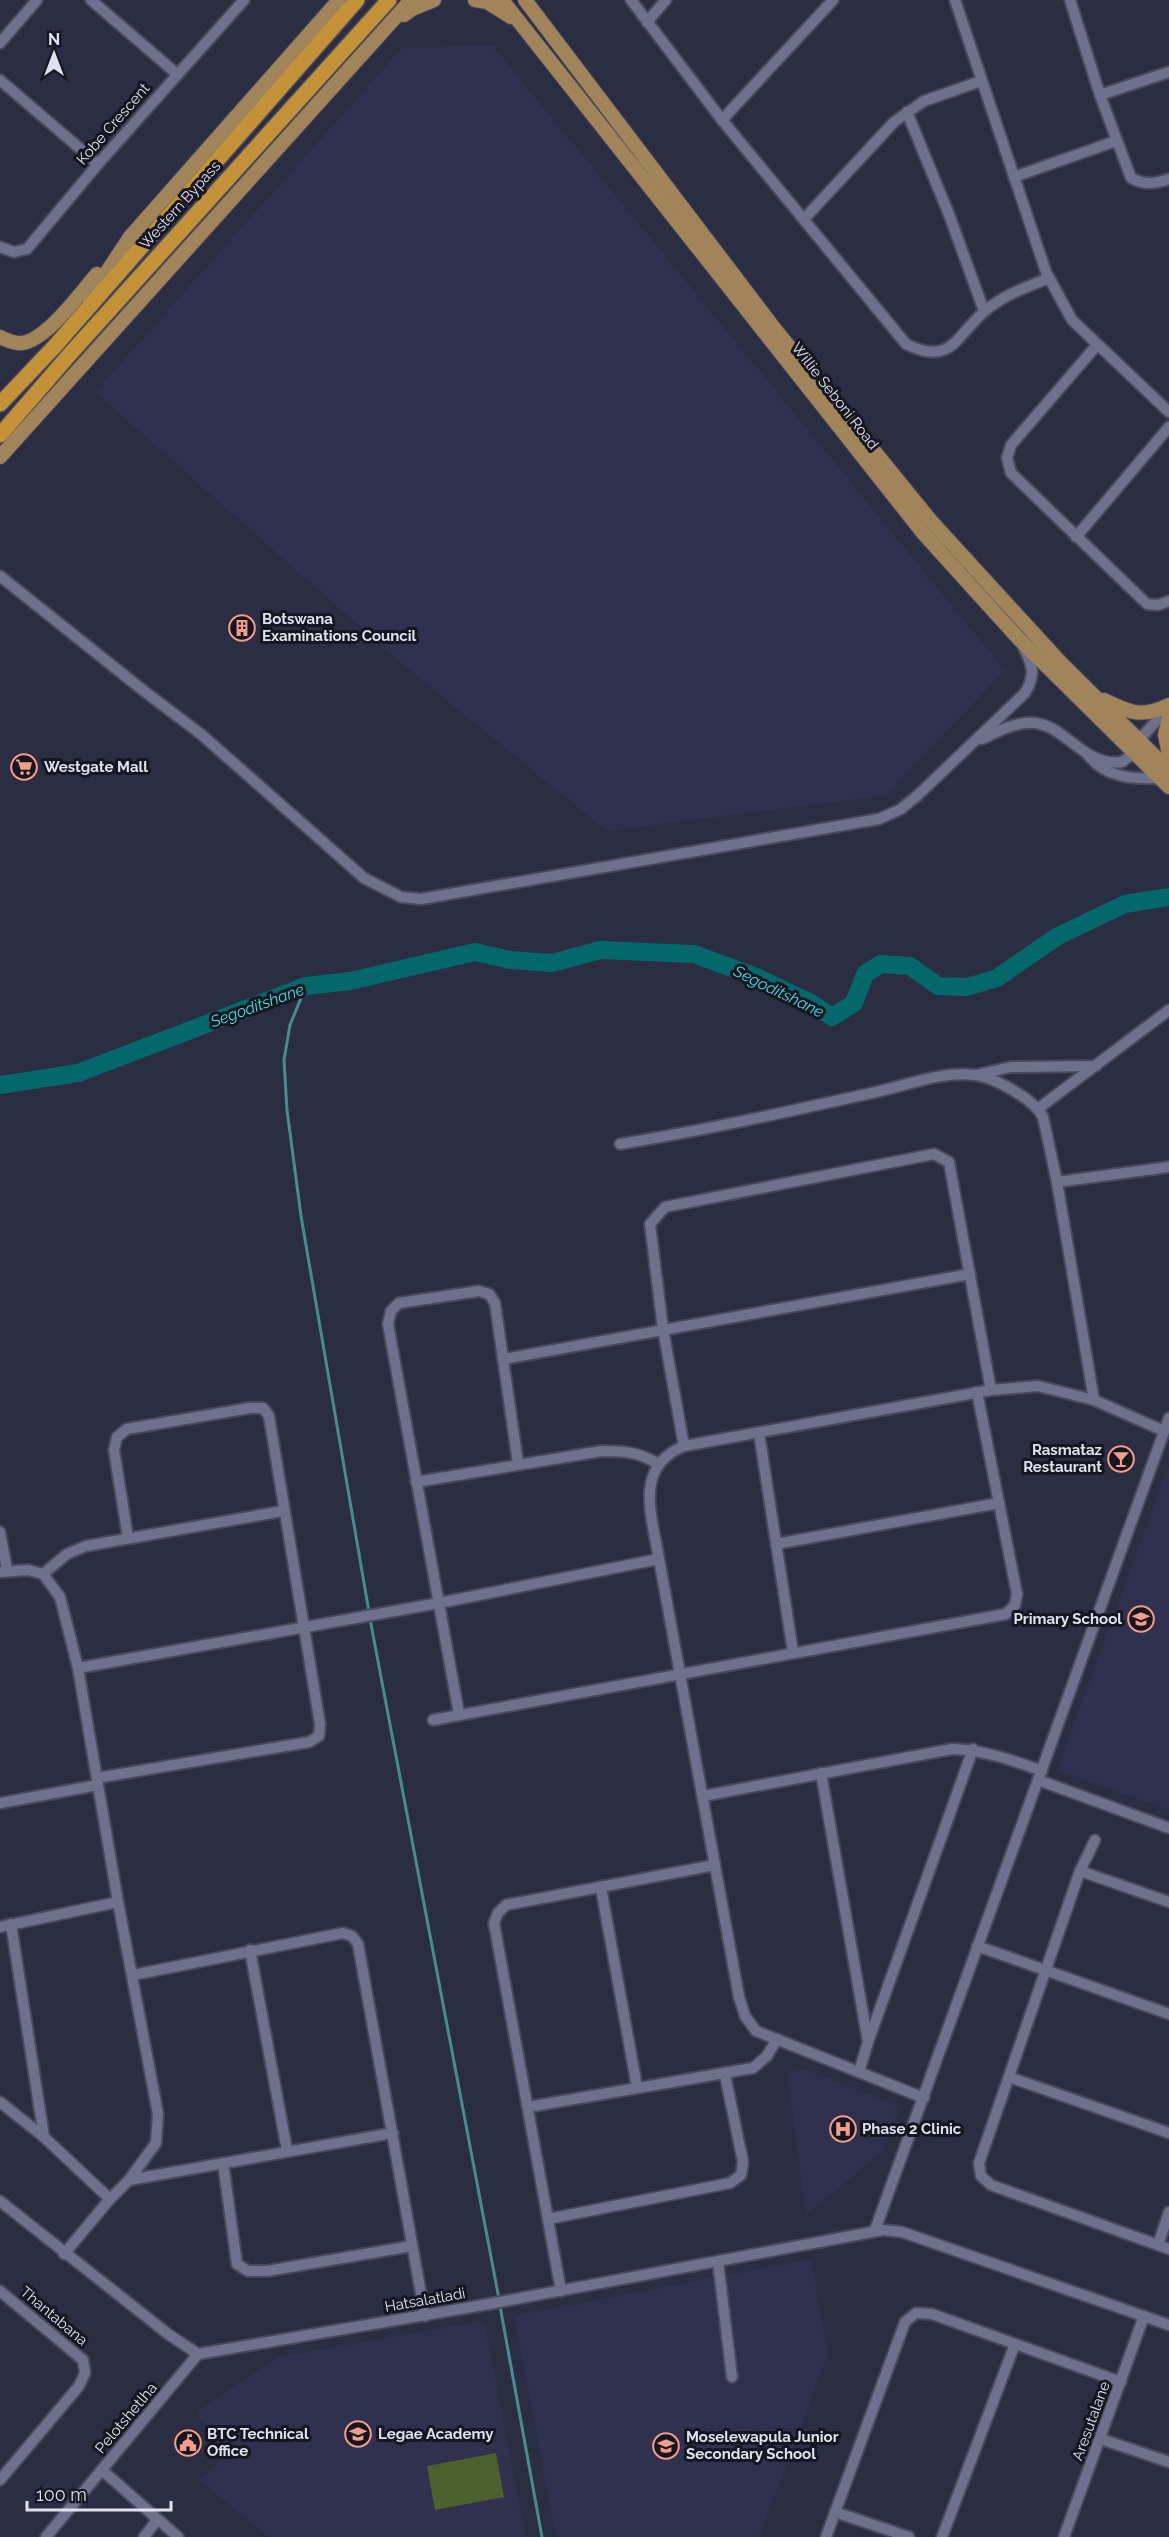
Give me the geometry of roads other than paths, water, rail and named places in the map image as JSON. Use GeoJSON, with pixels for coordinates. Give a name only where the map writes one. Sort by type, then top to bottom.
{"type":"FeatureCollection","features":[{"type":"Feature","properties":{"kind":"highway","name":"Western Bypass"},"geometry":{"type":"LineString","coordinates":[[0,404],[357,0]]}},
{"type":"Feature","properties":{"kind":"highway","name":"Western Bypass"},"geometry":{"type":"LineString","coordinates":[[0,435],[70,354],[389,0]]}},
{"type":"Feature","properties":{"kind":"main road"},"geometry":{"type":"LineString","coordinates":[[0,337],[8,341],[23,343],[42,332],[130,237],[339,0]]}},
{"type":"Feature","properties":{"kind":"main road"},"geometry":{"type":"LineString","coordinates":[[0,457],[411,0]]}},
{"type":"Feature","properties":{"kind":"main road"},"geometry":{"type":"LineString","coordinates":[[380,35],[412,9],[434,0]]}},
{"type":"Feature","properties":{"kind":"main road"},"geometry":{"type":"LineString","coordinates":[[475,0],[487,2],[521,23]]}},
{"type":"Feature","properties":{"kind":"main road","name":"Willie Seboni Road"},"geometry":{"type":"LineString","coordinates":[[502,0],[909,516],[1019,639],[1136,747],[1166,778]]}},
{"type":"Feature","properties":{"kind":"main road","name":"Willie Seboni Road"},"geometry":{"type":"LineString","coordinates":[[525,0],[774,328],[916,503],[1061,663],[1094,696],[1136,747]]}},
{"type":"Feature","properties":{"kind":"main road"},"geometry":{"type":"LineString","coordinates":[[73,323],[130,237]]}},
{"type":"Feature","properties":{"kind":"main road"},"geometry":{"type":"LineString","coordinates":[[1094,696],[1130,712],[1143,715],[1169,706]]}},
{"type":"Feature","properties":{"kind":"main road"},"geometry":{"type":"LineString","coordinates":[[1169,718],[1166,735],[1169,755]]}},
{"type":"Feature","properties":{"kind":"street"},"geometry":{"type":"LineString","coordinates":[[0,42],[37,0]]}},
{"type":"Feature","properties":{"kind":"street"},"geometry":{"type":"LineString","coordinates":[[91,0],[177,74]]}},
{"type":"Feature","properties":{"kind":"street","name":"Kobe Crescent"},"geometry":{"type":"LineString","coordinates":[[0,247],[14,252],[27,249],[98,164],[244,0]]}},
{"type":"Feature","properties":{"kind":"street"},"geometry":{"type":"LineString","coordinates":[[631,0],[722,120],[906,344],[920,352],[941,353],[957,343],[984,312],[996,302],[1049,278]]}},
{"type":"Feature","properties":{"kind":"street"},"geometry":{"type":"LineString","coordinates":[[647,21],[666,0]]}},
{"type":"Feature","properties":{"kind":"street"},"geometry":{"type":"LineString","coordinates":[[722,120],[833,0]]}},
{"type":"Feature","properties":{"kind":"street"},"geometry":{"type":"LineString","coordinates":[[955,0],[1049,278],[1072,320],[1169,412]]}},
{"type":"Feature","properties":{"kind":"street"},"geometry":{"type":"LineString","coordinates":[[1070,0],[1100,95],[1131,178],[1142,183],[1155,184],[1169,179]]}},
{"type":"Feature","properties":{"kind":"street"},"geometry":{"type":"LineString","coordinates":[[1100,95],[1169,72]]}},
{"type":"Feature","properties":{"kind":"street"},"geometry":{"type":"LineString","coordinates":[[0,80],[98,164]]}},
{"type":"Feature","properties":{"kind":"street"},"geometry":{"type":"LineString","coordinates":[[804,219],[880,136],[907,112],[924,101],[981,81]]}},
{"type":"Feature","properties":{"kind":"street"},"geometry":{"type":"LineString","coordinates":[[907,112],[950,217],[984,312]]}},
{"type":"Feature","properties":{"kind":"street"},"geometry":{"type":"LineString","coordinates":[[1014,177],[1116,141]]}},
{"type":"Feature","properties":{"kind":"street"},"geometry":{"type":"LineString","coordinates":[[1096,345],[1011,445],[1007,458],[1011,473],[1147,604],[1158,605],[1169,601]]}},
{"type":"Feature","properties":{"kind":"street"},"geometry":{"type":"LineString","coordinates":[[1076,537],[1169,427]]}},
{"type":"Feature","properties":{"kind":"street"},"geometry":{"type":"LineString","coordinates":[[0,576],[202,735],[364,878],[401,897],[421,899],[441,898],[879,819],[901,809],[1025,693],[1032,681],[1031,663],[1019,639]]}},
{"type":"Feature","properties":{"kind":"street"},"geometry":{"type":"LineString","coordinates":[[973,742],[1012,726],[1041,724],[1088,755],[1116,763],[1127,759],[1169,706]]}},
{"type":"Feature","properties":{"kind":"street"},"geometry":{"type":"LineString","coordinates":[[1088,755],[1096,766],[1114,775],[1128,778],[1166,778]]}},
{"type":"Feature","properties":{"kind":"street"},"geometry":{"type":"LineString","coordinates":[[1039,1108],[1169,1010]]}},
{"type":"Feature","properties":{"kind":"street"},"geometry":{"type":"LineString","coordinates":[[620,1144],[694,1132],[878,1092],[932,1077],[975,1075],[1011,1066],[1096,1066]]}},
{"type":"Feature","properties":{"kind":"street"},"geometry":{"type":"LineString","coordinates":[[975,1075],[994,1081],[1029,1100],[1039,1108],[1043,1117],[1057,1182],[1094,1400]]}},
{"type":"Feature","properties":{"kind":"street"},"geometry":{"type":"LineString","coordinates":[[684,1446],[663,1329],[650,1224],[656,1215],[665,1207],[934,1154],[949,1162],[991,1390]]}},
{"type":"Feature","properties":{"kind":"street"},"geometry":{"type":"LineString","coordinates":[[1057,1182],[1169,1167]]}},
{"type":"Feature","properties":{"kind":"street"},"geometry":{"type":"LineString","coordinates":[[504,1359],[970,1274]]}},
{"type":"Feature","properties":{"kind":"street"},"geometry":{"type":"LineString","coordinates":[[459,1714],[388,1324],[391,1311],[399,1303],[479,1291],[489,1294],[495,1303],[518,1463]]}},
{"type":"Feature","properties":{"kind":"street"},"geometry":{"type":"LineString","coordinates":[[924,2098],[756,2031],[745,2016],[659,1559],[649,1494],[650,1481],[658,1464],[671,1452],[684,1446],[991,1390],[1038,1386],[1094,1400],[1164,1431]]}},
{"type":"Feature","properties":{"kind":"street"},"geometry":{"type":"LineString","coordinates":[[433,1720],[1006,1614],[1014,1605],[1017,1594],[977,1392]]}},
{"type":"Feature","properties":{"kind":"street"},"geometry":{"type":"LineString","coordinates":[[0,1803],[97,1781],[309,1742],[318,1736],[320,1724],[269,1416],[263,1408],[250,1408],[127,1429],[117,1437],[114,1450],[128,1538]]}},
{"type":"Feature","properties":{"kind":"street"},"geometry":{"type":"LineString","coordinates":[[875,2230],[1169,1418]]}},
{"type":"Feature","properties":{"kind":"street"},"geometry":{"type":"LineString","coordinates":[[759,1433],[793,1652]]}},
{"type":"Feature","properties":{"kind":"street"},"geometry":{"type":"LineString","coordinates":[[416,1482],[518,1463],[602,1451],[629,1451],[645,1456],[658,1464]]}},
{"type":"Feature","properties":{"kind":"street"},"geometry":{"type":"LineString","coordinates":[[776,1544],[999,1503]]}},
{"type":"Feature","properties":{"kind":"street"},"geometry":{"type":"LineString","coordinates":[[43,1574],[67,1554],[86,1546],[283,1511]]}},
{"type":"Feature","properties":{"kind":"street"},"geometry":{"type":"LineString","coordinates":[[0,1532],[3,1571],[28,1570],[43,1574],[60,1597],[78,1668],[118,1902],[158,2114],[156,2143],[129,2180],[64,2254]]}},
{"type":"Feature","properties":{"kind":"street"},"geometry":{"type":"LineString","coordinates":[[78,1668],[439,1603],[659,1559]]}},
{"type":"Feature","properties":{"kind":"street"},"geometry":{"type":"LineString","coordinates":[[703,1796],[952,1749],[973,1749],[999,1755],[1040,1775],[1169,1828]]}},
{"type":"Feature","properties":{"kind":"street"},"geometry":{"type":"LineString","coordinates":[[860,2072],[868,2042],[973,1749]]}},
{"type":"Feature","properties":{"kind":"street"},"geometry":{"type":"LineString","coordinates":[[821,1773],[868,2042]]}},
{"type":"Feature","properties":{"kind":"street"},"geometry":{"type":"LineString","coordinates":[[1095,1840],[1080,1871],[978,2163],[981,2176],[991,2185],[1169,2249]]}},
{"type":"Feature","properties":{"kind":"street"},"geometry":{"type":"LineString","coordinates":[[561,2291],[494,1923],[498,1913],[506,1905],[715,1865]]}},
{"type":"Feature","properties":{"kind":"street"},"geometry":{"type":"LineString","coordinates":[[1080,1871],[1169,1902]]}},
{"type":"Feature","properties":{"kind":"street"},"geometry":{"type":"LineString","coordinates":[[601,1888],[637,2087]]}},
{"type":"Feature","properties":{"kind":"street"},"geometry":{"type":"LineString","coordinates":[[44,2137],[6,1925],[118,1902]]}},
{"type":"Feature","properties":{"kind":"street"},"geometry":{"type":"LineString","coordinates":[[133,1975],[343,1933],[352,1936],[358,1944],[425,2316]]}},
{"type":"Feature","properties":{"kind":"street"},"geometry":{"type":"LineString","coordinates":[[977,1946],[1169,2014]]}},
{"type":"Feature","properties":{"kind":"street"},"geometry":{"type":"LineString","coordinates":[[250,1950],[287,2150]]}},
{"type":"Feature","properties":{"kind":"street"},"geometry":{"type":"LineString","coordinates":[[528,2108],[637,2087],[725,2075],[753,2068],[767,2056],[777,2039]]}},
{"type":"Feature","properties":{"kind":"street"},"geometry":{"type":"LineString","coordinates":[[548,2219],[730,2182],[741,2175],[743,2162],[725,2075]]}},
{"type":"Feature","properties":{"kind":"street"},"geometry":{"type":"LineString","coordinates":[[1009,2077],[1169,2133]]}},
{"type":"Feature","properties":{"kind":"street"},"geometry":{"type":"LineString","coordinates":[[0,2102],[44,2137],[110,2199]]}},
{"type":"Feature","properties":{"kind":"street"},"geometry":{"type":"LineString","coordinates":[[129,2180],[287,2150],[393,2133]]}},
{"type":"Feature","properties":{"kind":"street"},"geometry":{"type":"LineString","coordinates":[[223,2163],[237,2264],[248,2271],[267,2271],[412,2246]]}},
{"type":"Feature","properties":{"kind":"street"},"geometry":{"type":"LineString","coordinates":[[0,2201],[64,2254],[168,2334],[198,2354]]}},
{"type":"Feature","properties":{"kind":"street"},"geometry":{"type":"LineString","coordinates":[[1158,2245],[1169,2212]]}},
{"type":"Feature","properties":{"kind":"street","name":"Hatsalatladi"},"geometry":{"type":"LineString","coordinates":[[198,2354],[425,2316],[718,2262],[875,2230],[902,2232],[1169,2325]]}},
{"type":"Feature","properties":{"kind":"street"},"geometry":{"type":"LineString","coordinates":[[718,2262],[732,2377]]}},
{"type":"Feature","properties":{"kind":"street","name":"Thantabana"},"geometry":{"type":"LineString","coordinates":[[0,2480],[79,2386],[85,2373],[83,2360],[2,2297]]}},
{"type":"Feature","properties":{"kind":"street"},"geometry":{"type":"LineString","coordinates":[[826,2537],[905,2322],[910,2316],[923,2312],[932,2314],[1121,2382]]}},
{"type":"Feature","properties":{"kind":"street","name":"Aresutalane"},"geometry":{"type":"LineString","coordinates":[[1064,2537],[1144,2316]]}},
{"type":"Feature","properties":{"kind":"street"},"geometry":{"type":"LineString","coordinates":[[942,2537],[1015,2344]]}},
{"type":"Feature","properties":{"kind":"street","name":"Pelotshetlha"},"geometry":{"type":"LineString","coordinates":[[46,2537],[198,2354]]}},
{"type":"Feature","properties":{"kind":"street"},"geometry":{"type":"LineString","coordinates":[[1101,2439],[1169,2462]]}},
{"type":"Feature","properties":{"kind":"street"},"geometry":{"type":"LineString","coordinates":[[102,2470],[178,2537]]}},
{"type":"Feature","properties":{"kind":"street"},"geometry":{"type":"LineString","coordinates":[[836,2512],[909,2537]]}},
{"type":"Feature","properties":{"kind":"street"},"geometry":{"type":"LineString","coordinates":[[144,2537],[157,2520]]}},
{"type":"Feature","properties":{"kind":"waterway","name":"Segoditshane"},"geometry":{"type":"LineString","coordinates":[[0,1085],[78,1073],[306,986],[350,981],[475,952],[510,960],[552,963],[600,950],[694,954],[754,976],[811,1003],[832,1017],[854,1003],[865,974],[881,964],[910,966],[938,986],[967,987],[997,978],[1058,936],[1125,904],[1169,897]]}},
{"type":"Feature","properties":{"kind":"waterway"},"geometry":{"type":"LineString","coordinates":[[306,986],[290,1025],[284,1060],[287,1110],[301,1216],[369,1612]]}},
{"type":"Feature","properties":{"kind":"waterway"},"geometry":{"type":"LineString","coordinates":[[370,1619],[499,2299]]}},
{"type":"Feature","properties":{"kind":"waterway"},"geometry":{"type":"LineString","coordinates":[[500,2306],[542,2537]]}},
{"type":"Feature","properties":{"kind":"place","name":"Botswana Examinations Council"},"geometry":{"type":"Point","coordinates":[242,628]}},
{"type":"Feature","properties":{"kind":"place","name":"Westgate Mall"},"geometry":{"type":"Point","coordinates":[24,767]}},
{"type":"Feature","properties":{"kind":"place","name":"Rasmataz Restaurant"},"geometry":{"type":"Point","coordinates":[1121,1459]}},
{"type":"Feature","properties":{"kind":"place","name":"Primary School"},"geometry":{"type":"Point","coordinates":[1141,1619]}},
{"type":"Feature","properties":{"kind":"place","name":"Phase 2 Clinic"},"geometry":{"type":"Point","coordinates":[843,2129]}},
{"type":"Feature","properties":{"kind":"place","name":"Legae Academy"},"geometry":{"type":"Point","coordinates":[358,2434]}},
{"type":"Feature","properties":{"kind":"place","name":"BTC Technical Office"},"geometry":{"type":"Point","coordinates":[188,2443]}},
{"type":"Feature","properties":{"kind":"place","name":"Moselewapula Junior Secondary School"},"geometry":{"type":"Point","coordinates":[666,2446]}}]}
